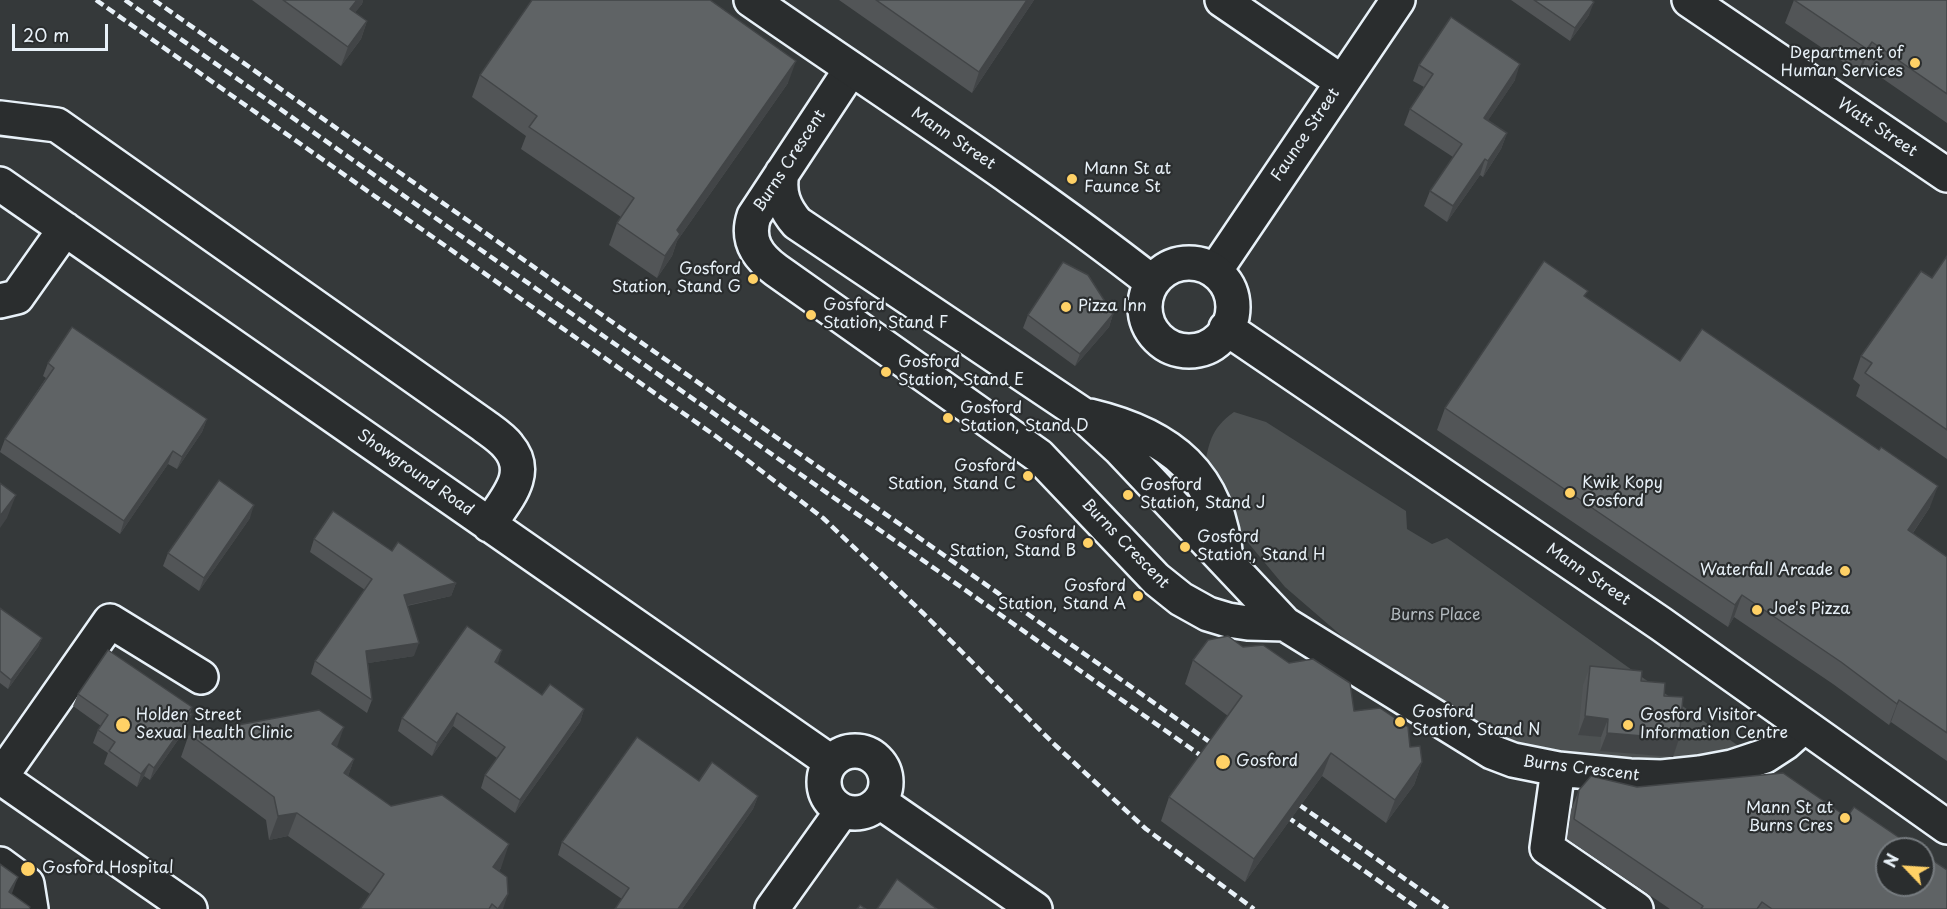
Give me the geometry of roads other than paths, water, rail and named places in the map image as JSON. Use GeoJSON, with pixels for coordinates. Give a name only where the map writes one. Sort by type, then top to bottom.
{"type":"FeatureCollection","features":[{"type":"Feature","properties":{"kind":"street","name":"Mann Street"},"geometry":{"type":"LineString","coordinates":[[751,0],[1058,212],[1152,282]]}},
{"type":"Feature","properties":{"kind":"street"},"geometry":{"type":"LineString","coordinates":[[1222,0],[1342,82]]}},
{"type":"Feature","properties":{"kind":"street","name":"Faunce Street"},"geometry":{"type":"LineString","coordinates":[[1215,272],[1398,0]]}},
{"type":"Feature","properties":{"kind":"street","name":"Watt Street"},"geometry":{"type":"LineString","coordinates":[[1689,0],[1947,175]]}},
{"type":"Feature","properties":{"kind":"street","name":"Burns Crescent"},"geometry":{"type":"LineString","coordinates":[[851,69],[758,210],[750,232],[754,246],[768,264],[1039,456],[1156,579],[1181,599],[1208,614],[1228,620],[1285,624],[1474,742],[1513,760],[1558,769],[1630,776],[1662,777],[1700,773],[1732,767],[1764,756],[1785,743],[1804,726]]}},
{"type":"Feature","properties":{"kind":"street"},"geometry":{"type":"LineString","coordinates":[[0,118],[57,125],[483,424],[507,444],[519,467],[515,487],[489,525]]}},
{"type":"Feature","properties":{"kind":"street"},"geometry":{"type":"LineString","coordinates":[[782,173],[780,189],[784,203],[792,217],[804,229],[1082,414],[1135,429],[1173,451],[1187,463],[1204,485],[1220,520],[1226,561],[1285,624]]}},
{"type":"Feature","properties":{"kind":"street","name":"Showground Road"},"geometry":{"type":"LineString","coordinates":[[0,184],[831,762]]}},
{"type":"Feature","properties":{"kind":"street"},"geometry":{"type":"LineString","coordinates":[[0,301],[17,297],[65,229]]}},
{"type":"Feature","properties":{"kind":"street"},"geometry":{"type":"LineString","coordinates":[[1188,263],[1203,265],[1215,272],[1224,281],[1233,305],[1231,318],[1218,339],[1205,347],[1191,351],[1177,350],[1154,335],[1146,315],[1147,295],[1152,282],[1162,272],[1175,265],[1188,263]]}},
{"type":"Feature","properties":{"kind":"street","name":"Mann Street"},"geometry":{"type":"LineString","coordinates":[[1226,328],[1661,624],[1947,827]]}},
{"type":"Feature","properties":{"kind":"street"},"geometry":{"type":"LineString","coordinates":[[190,909],[0,778],[110,621],[201,677]]}},
{"type":"Feature","properties":{"kind":"street"},"geometry":{"type":"LineString","coordinates":[[849,751],[870,754],[879,761],[886,781],[885,792],[880,802],[872,809],[852,814],[834,806],[824,789],[826,770],[831,762],[839,755],[849,751]]}},
{"type":"Feature","properties":{"kind":"street"},"geometry":{"type":"LineString","coordinates":[[1558,769],[1547,848],[1636,909]]}},
{"type":"Feature","properties":{"kind":"street"},"geometry":{"type":"LineString","coordinates":[[880,802],[1035,909]]}},
{"type":"Feature","properties":{"kind":"street"},"geometry":{"type":"LineString","coordinates":[[772,909],[842,811]]}},
{"type":"Feature","properties":{"kind":"street"},"geometry":{"type":"LineString","coordinates":[[0,864],[27,884],[31,909]]}},
{"type":"Feature","properties":{"kind":"railway"},"geometry":{"type":"LineString","coordinates":[[96,0],[717,437],[823,518],[924,614],[1055,745],[1146,829],[1254,909]]}},
{"type":"Feature","properties":{"kind":"railway"},"geometry":{"type":"LineString","coordinates":[[125,0],[1213,764]]}},
{"type":"Feature","properties":{"kind":"railway"},"geometry":{"type":"LineString","coordinates":[[154,0],[1224,752]]}},
{"type":"Feature","properties":{"kind":"railway"},"geometry":{"type":"LineString","coordinates":[[1288,797],[1448,909]]}},
{"type":"Feature","properties":{"kind":"railway"},"geometry":{"type":"LineString","coordinates":[[1276,809],[1419,909]]}},
{"type":"Feature","properties":{"kind":"place","name":"Department of Human Services"},"geometry":{"type":"Point","coordinates":[1915,63]}},
{"type":"Feature","properties":{"kind":"place","name":"Mann St at Faunce St"},"geometry":{"type":"Point","coordinates":[1072,179]}},
{"type":"Feature","properties":{"kind":"place","name":"Gosford Station, Stand G"},"geometry":{"type":"Point","coordinates":[753,279]}},
{"type":"Feature","properties":{"kind":"place","name":"Pizza Inn"},"geometry":{"type":"Point","coordinates":[1066,307]}},
{"type":"Feature","properties":{"kind":"place","name":"Gosford Station, Stand F"},"geometry":{"type":"Point","coordinates":[811,315]}},
{"type":"Feature","properties":{"kind":"place","name":"Gosford Station, Stand E"},"geometry":{"type":"Point","coordinates":[886,372]}},
{"type":"Feature","properties":{"kind":"place","name":"Gosford Station, Stand D"},"geometry":{"type":"Point","coordinates":[948,418]}},
{"type":"Feature","properties":{"kind":"place","name":"Gosford Station, Stand C"},"geometry":{"type":"Point","coordinates":[1028,476]}},
{"type":"Feature","properties":{"kind":"place","name":"Kwik Kopy Gosford"},"geometry":{"type":"Point","coordinates":[1570,493]}},
{"type":"Feature","properties":{"kind":"place","name":"Gosford Station, Stand J"},"geometry":{"type":"Point","coordinates":[1128,495]}},
{"type":"Feature","properties":{"kind":"place","name":"Gosford Station, Stand B"},"geometry":{"type":"Point","coordinates":[1088,543]}},
{"type":"Feature","properties":{"kind":"place","name":"Gosford Station, Stand H"},"geometry":{"type":"Point","coordinates":[1185,547]}},
{"type":"Feature","properties":{"kind":"place","name":"Waterfall Arcade"},"geometry":{"type":"Point","coordinates":[1845,571]}},
{"type":"Feature","properties":{"kind":"place","name":"Gosford Station, Stand A"},"geometry":{"type":"Point","coordinates":[1138,596]}},
{"type":"Feature","properties":{"kind":"place","name":"Joe's Pizza"},"geometry":{"type":"Point","coordinates":[1757,610]}},
{"type":"Feature","properties":{"kind":"place","name":"Gosford Station, Stand N"},"geometry":{"type":"Point","coordinates":[1400,722]}},
{"type":"Feature","properties":{"kind":"place","name":"Holden Street Sexual Health Clinic"},"geometry":{"type":"Point","coordinates":[123,725]}},
{"type":"Feature","properties":{"kind":"place","name":"Gosford Visitor Information Centre"},"geometry":{"type":"Point","coordinates":[1628,725]}},
{"type":"Feature","properties":{"kind":"place","name":"Gosford"},"geometry":{"type":"Point","coordinates":[1223,762]}},
{"type":"Feature","properties":{"kind":"place","name":"Mann St at Burns Cres"},"geometry":{"type":"Point","coordinates":[1845,818]}},
{"type":"Feature","properties":{"kind":"place","name":"Gosford Hospital"},"geometry":{"type":"Point","coordinates":[28,869]}},
{"type":"Feature","properties":{"kind":"park label","name":"Burns Place"},"geometry":{"type":"Point","coordinates":[1435,616]}}]}
